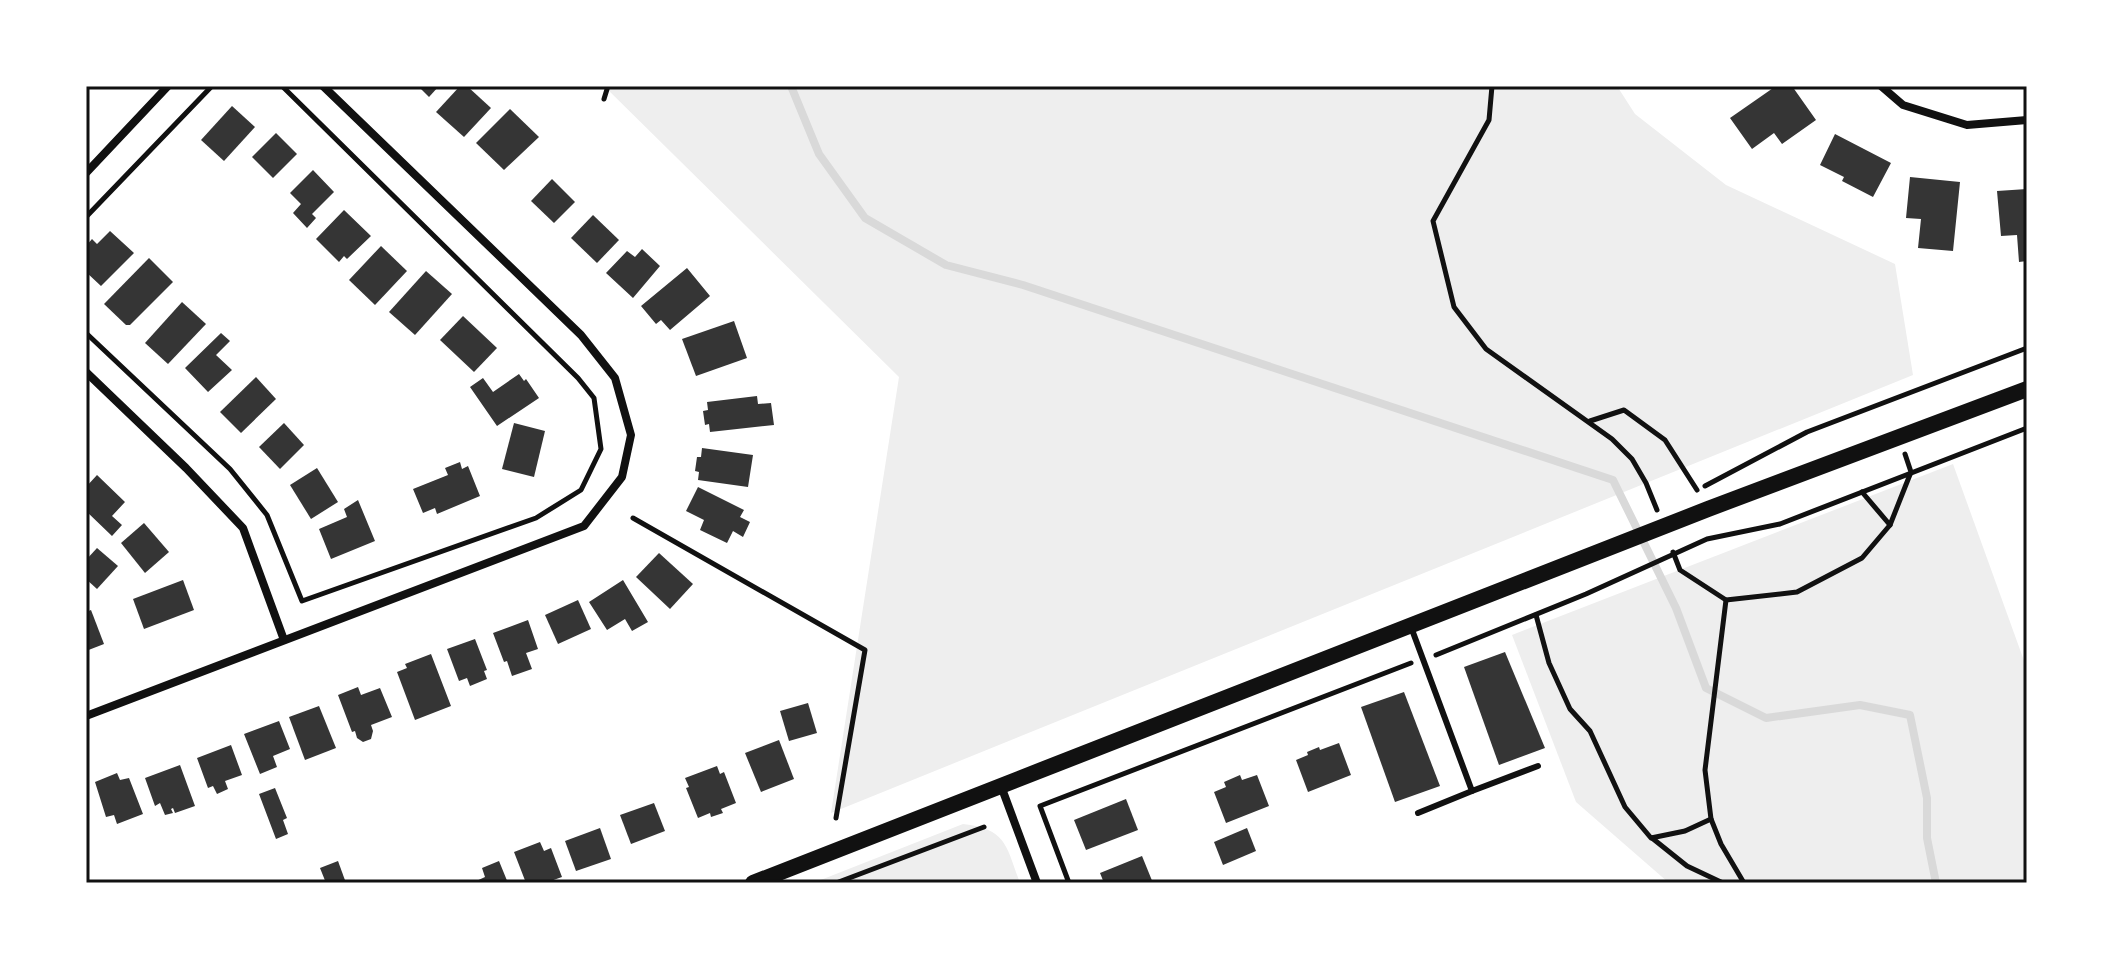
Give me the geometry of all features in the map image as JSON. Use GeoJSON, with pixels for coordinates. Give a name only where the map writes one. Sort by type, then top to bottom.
{"type":"FeatureCollection","features":[{"type":"Feature","properties":{"kind":"main road"},"geometry":{"type":"LineString","coordinates":[[753,883],[1708,509],[2027,389]]}},
{"type":"Feature","properties":{"kind":"street"},"geometry":{"type":"LineString","coordinates":[[86,173],[168,86]]}},
{"type":"Feature","properties":{"kind":"street"},"geometry":{"type":"LineString","coordinates":[[86,716],[584,526],[622,477],[631,435],[615,378],[581,335],[323,86]]}},
{"type":"Feature","properties":{"kind":"street"},"geometry":{"type":"LineString","coordinates":[[1881,86],[1903,105],[1967,125],[2027,120]]}},
{"type":"Feature","properties":{"kind":"street"},"geometry":{"type":"LineString","coordinates":[[86,372],[243,528],[284,640]]}},
{"type":"Feature","properties":{"kind":"street"},"geometry":{"type":"LineString","coordinates":[[1001,786],[1037,883]]}},
{"type":"Feature","properties":{"kind":"lane"},"geometry":{"type":"LineString","coordinates":[[1411,627],[1472,791]]}},
{"type":"Feature","properties":{"kind":"lane"},"geometry":{"type":"LineString","coordinates":[[1418,813],[1538,766]]}},
{"type":"Feature","properties":{"kind":"path"},"geometry":{"type":"LineString","coordinates":[[86,217],[212,86]]}},
{"type":"Feature","properties":{"kind":"path"},"geometry":{"type":"LineString","coordinates":[[86,333],[230,469],[267,515],[302,601],[536,518],[581,490],[601,449],[594,398],[578,378],[282,86]]}},
{"type":"Feature","properties":{"kind":"path"},"geometry":{"type":"LineString","coordinates":[[604,99],[608,86]]}},
{"type":"Feature","properties":{"kind":"path"},"geometry":{"type":"LineString","coordinates":[[1492,86],[1489,120],[1433,221],[1454,307],[1486,349],[1589,421],[1632,459],[1658,512]]}},
{"type":"Feature","properties":{"kind":"path"},"geometry":{"type":"LineString","coordinates":[[1589,421],[1624,410],[1665,440],[1697,490],[1807,432],[2027,348]]}},
{"type":"Feature","properties":{"kind":"path"},"geometry":{"type":"LineString","coordinates":[[1069,883],[1040,806],[1536,615],[1707,539],[1780,524],[2027,428]]}},
{"type":"Feature","properties":{"kind":"path"},"geometry":{"type":"LineString","coordinates":[[1669,541],[1680,570],[1726,600],[1797,592],[1862,558],[1890,525],[1911,472],[1899,437]]}},
{"type":"Feature","properties":{"kind":"path"},"geometry":{"type":"LineString","coordinates":[[1862,491],[1890,525]]}},
{"type":"Feature","properties":{"kind":"path"},"geometry":{"type":"LineString","coordinates":[[633,518],[865,650],[836,818]]}},
{"type":"Feature","properties":{"kind":"path"},"geometry":{"type":"LineString","coordinates":[[1726,600],[1705,770],[1711,819],[1721,844],[1744,883]]}},
{"type":"Feature","properties":{"kind":"path"},"geometry":{"type":"LineString","coordinates":[[1536,615],[1549,663],[1570,709],[1590,731],[1625,807],[1651,838],[1687,866],[1723,883]]}},
{"type":"Feature","properties":{"kind":"path"},"geometry":{"type":"LineString","coordinates":[[1651,838],[1685,831],[1711,819]]}},
{"type":"Feature","properties":{"kind":"path"},"geometry":{"type":"LineString","coordinates":[[836,883],[984,827]]}},
{"type":"Feature","properties":{"kind":"shaded area"},"geometry":{"type":"Polygon","coordinates":[[[604,86],[1617,86],[1635,114],[1726,185],[1895,264],[1913,375],[831,813],[899,377],[604,86]]]}},
{"type":"Feature","properties":{"kind":"shaded area"},"geometry":{"type":"Polygon","coordinates":[[[1953,464],[2027,669],[2027,883],[1669,883],[1576,802],[1512,635],[1953,464]]]}},
{"type":"Feature","properties":{"kind":"shaded area"},"geometry":{"type":"Polygon","coordinates":[[[963,824],[978,826],[997,835],[1007,849],[1020,883],[813,883],[963,824]]]}},
{"type":"Feature","properties":{"kind":"building"},"geometry":{"type":"Polygon","coordinates":[[[418,86],[439,86],[429,97],[418,86]]]}},
{"type":"Feature","properties":{"kind":"building"},"geometry":{"type":"Polygon","coordinates":[[[460,86],[467,86],[491,108],[464,137],[436,112],[460,86]]]}},
{"type":"Feature","properties":{"kind":"building"},"geometry":{"type":"Polygon","coordinates":[[[1776,86],[1792,86],[1816,120],[1782,144],[1774,133],[1752,149],[1730,118],[1776,86]]]}},
{"type":"Feature","properties":{"kind":"building"},"geometry":{"type":"Polygon","coordinates":[[[232,106],[255,127],[224,161],[201,140],[232,106]]]}},
{"type":"Feature","properties":{"kind":"building"},"geometry":{"type":"Polygon","coordinates":[[[510,109],[539,137],[504,170],[476,143],[510,109]]]}},
{"type":"Feature","properties":{"kind":"building"},"geometry":{"type":"Polygon","coordinates":[[[276,133],[297,154],[273,178],[252,157],[276,133]]]}},
{"type":"Feature","properties":{"kind":"building"},"geometry":{"type":"Polygon","coordinates":[[[1835,134],[1891,163],[1873,197],[1820,165],[1835,134]]]}},
{"type":"Feature","properties":{"kind":"building"},"geometry":{"type":"Polygon","coordinates":[[[313,170],[334,192],[312,214],[316,218],[307,228],[293,213],[301,204],[290,193],[313,170]]]}},
{"type":"Feature","properties":{"kind":"building"},"geometry":{"type":"Polygon","coordinates":[[[1910,177],[1960,182],[1953,251],[1918,248],[1921,219],[1906,218],[1910,177]]]}},
{"type":"Feature","properties":{"kind":"building"},"geometry":{"type":"Polygon","coordinates":[[[552,179],[575,202],[554,223],[531,201],[552,179]]]}},
{"type":"Feature","properties":{"kind":"building"},"geometry":{"type":"Polygon","coordinates":[[[2027,189],[2027,261],[2019,262],[2017,235],[2001,236],[1997,191],[2027,189]]]}},
{"type":"Feature","properties":{"kind":"building"},"geometry":{"type":"Polygon","coordinates":[[[344,210],[371,236],[347,259],[344,256],[339,262],[316,239],[344,210]]]}},
{"type":"Feature","properties":{"kind":"building"},"geometry":{"type":"Polygon","coordinates":[[[593,215],[619,240],[597,263],[571,238],[593,215]]]}},
{"type":"Feature","properties":{"kind":"building"},"geometry":{"type":"Polygon","coordinates":[[[110,231],[134,253],[101,286],[86,272],[86,246],[92,239],[97,244],[110,231]]]}},
{"type":"Feature","properties":{"kind":"building"},"geometry":{"type":"Polygon","coordinates":[[[381,246],[407,271],[375,305],[349,280],[381,246]]]}},
{"type":"Feature","properties":{"kind":"building"},"geometry":{"type":"Polygon","coordinates":[[[642,249],[660,266],[633,298],[606,273],[627,251],[635,257],[642,249]]]}},
{"type":"Feature","properties":{"kind":"building"},"geometry":{"type":"Polygon","coordinates":[[[149,258],[173,282],[130,325],[126,325],[104,304],[149,258]]]}},
{"type":"Feature","properties":{"kind":"building"},"geometry":{"type":"Polygon","coordinates":[[[687,268],[710,296],[670,330],[661,320],[656,324],[641,306],[687,268]]]}},
{"type":"Feature","properties":{"kind":"building"},"geometry":{"type":"Polygon","coordinates":[[[426,271],[452,294],[415,335],[389,312],[426,271]]]}},
{"type":"Feature","properties":{"kind":"building"},"geometry":{"type":"Polygon","coordinates":[[[182,302],[206,324],[168,364],[145,343],[182,302]]]}},
{"type":"Feature","properties":{"kind":"building"},"geometry":{"type":"Polygon","coordinates":[[[463,316],[497,348],[474,372],[440,340],[463,316]]]}},
{"type":"Feature","properties":{"kind":"building"},"geometry":{"type":"Polygon","coordinates":[[[734,321],[747,358],[696,376],[682,339],[734,321]]]}},
{"type":"Feature","properties":{"kind":"building"},"geometry":{"type":"Polygon","coordinates":[[[221,333],[230,341],[216,355],[232,370],[208,392],[185,368],[221,333]]]}},
{"type":"Feature","properties":{"kind":"building"},"geometry":{"type":"Polygon","coordinates":[[[519,374],[539,398],[497,426],[470,387],[483,378],[493,392],[519,374]]]}},
{"type":"Feature","properties":{"kind":"building"},"geometry":{"type":"Polygon","coordinates":[[[256,377],[276,399],[241,433],[220,412],[256,377]]]}},
{"type":"Feature","properties":{"kind":"building"},"geometry":{"type":"Polygon","coordinates":[[[757,396],[758,404],[771,403],[774,425],[710,432],[709,424],[705,425],[703,411],[708,410],[707,402],[757,396]]]}},
{"type":"Feature","properties":{"kind":"building"},"geometry":{"type":"Polygon","coordinates":[[[284,423],[304,445],[280,469],[259,447],[284,423]]]}},
{"type":"Feature","properties":{"kind":"building"},"geometry":{"type":"Polygon","coordinates":[[[514,423],[545,431],[534,477],[502,469],[514,423]]]}},
{"type":"Feature","properties":{"kind":"building"},"geometry":{"type":"Polygon","coordinates":[[[702,448],[753,455],[748,487],[698,480],[699,472],[695,471],[702,448]]]}},
{"type":"Feature","properties":{"kind":"building"},"geometry":{"type":"Polygon","coordinates":[[[460,462],[462,469],[468,466],[480,496],[437,514],[435,508],[423,513],[413,489],[448,475],[445,468],[460,462]]]}},
{"type":"Feature","properties":{"kind":"building"},"geometry":{"type":"Polygon","coordinates":[[[317,468],[338,502],[311,519],[290,485],[317,468]]]}},
{"type":"Feature","properties":{"kind":"building"},"geometry":{"type":"Polygon","coordinates":[[[97,475],[125,502],[112,516],[122,525],[112,536],[86,511],[86,487],[97,475]]]}},
{"type":"Feature","properties":{"kind":"building"},"geometry":{"type":"Polygon","coordinates":[[[698,487],[744,510],[740,517],[750,522],[743,537],[733,531],[727,543],[700,530],[704,520],[686,511],[698,487]]]}},
{"type":"Feature","properties":{"kind":"building"},"geometry":{"type":"Polygon","coordinates":[[[358,500],[375,541],[331,559],[319,529],[347,517],[344,509],[358,500]]]}},
{"type":"Feature","properties":{"kind":"building"},"geometry":{"type":"Polygon","coordinates":[[[144,523],[169,552],[145,573],[121,543],[144,523]]]}},
{"type":"Feature","properties":{"kind":"building"},"geometry":{"type":"Polygon","coordinates":[[[97,548],[118,566],[97,589],[86,579],[86,560],[97,548]]]}},
{"type":"Feature","properties":{"kind":"building"},"geometry":{"type":"Polygon","coordinates":[[[659,553],[693,584],[670,609],[636,577],[659,553]]]}},
{"type":"Feature","properties":{"kind":"building"},"geometry":{"type":"Polygon","coordinates":[[[183,580],[194,610],[144,629],[133,599],[183,580]]]}},
{"type":"Feature","properties":{"kind":"building"},"geometry":{"type":"Polygon","coordinates":[[[623,580],[648,622],[632,631],[625,619],[607,630],[589,602],[623,580]]]}},
{"type":"Feature","properties":{"kind":"building"},"geometry":{"type":"Polygon","coordinates":[[[578,600],[591,629],[558,644],[545,615],[578,600]]]}},
{"type":"Feature","properties":{"kind":"building"},"geometry":{"type":"Polygon","coordinates":[[[91,610],[104,644],[86,651],[86,612],[91,610]]]}},
{"type":"Feature","properties":{"kind":"building"},"geometry":{"type":"Polygon","coordinates":[[[528,620],[538,649],[526,653],[532,669],[512,676],[493,633],[528,620]]]}},
{"type":"Feature","properties":{"kind":"building"},"geometry":{"type":"Polygon","coordinates":[[[475,639],[487,670],[484,671],[487,679],[470,686],[467,678],[459,681],[447,649],[475,639]]]}},
{"type":"Feature","properties":{"kind":"building"},"geometry":{"type":"Polygon","coordinates":[[[1505,652],[1545,748],[1499,765],[1464,667],[1505,652]]]}},
{"type":"Feature","properties":{"kind":"building"},"geometry":{"type":"Polygon","coordinates":[[[431,654],[451,706],[415,720],[397,672],[407,668],[405,664],[431,654]]]}},
{"type":"Feature","properties":{"kind":"building"},"geometry":{"type":"Polygon","coordinates":[[[358,687],[361,695],[380,688],[392,717],[371,725],[371,739],[363,742],[357,738],[355,731],[352,732],[338,695],[358,687]]]}},
{"type":"Feature","properties":{"kind":"building"},"geometry":{"type":"Polygon","coordinates":[[[1404,692],[1440,786],[1395,802],[1361,707],[1404,692]]]}},
{"type":"Feature","properties":{"kind":"building"},"geometry":{"type":"Polygon","coordinates":[[[808,703],[817,733],[789,741],[780,711],[808,703]]]}},
{"type":"Feature","properties":{"kind":"building"},"geometry":{"type":"Polygon","coordinates":[[[319,706],[336,748],[305,760],[289,717],[319,706]]]}},
{"type":"Feature","properties":{"kind":"building"},"geometry":{"type":"Polygon","coordinates":[[[279,721],[290,749],[273,756],[277,767],[260,774],[244,734],[279,721]]]}},
{"type":"Feature","properties":{"kind":"building"},"geometry":{"type":"Polygon","coordinates":[[[779,740],[794,779],[761,792],[745,753],[779,740]]]}},
{"type":"Feature","properties":{"kind":"building"},"geometry":{"type":"Polygon","coordinates":[[[1339,743],[1351,775],[1308,792],[1296,760],[1319,747],[1320,750],[1339,743]]]}},
{"type":"Feature","properties":{"kind":"building"},"geometry":{"type":"Polygon","coordinates":[[[231,745],[242,775],[225,781],[228,789],[217,794],[213,786],[208,788],[197,758],[231,745]]]}},
{"type":"Feature","properties":{"kind":"building"},"geometry":{"type":"Polygon","coordinates":[[[180,765],[195,806],[175,813],[173,808],[173,813],[165,815],[160,803],[155,806],[145,778],[180,765]]]}},
{"type":"Feature","properties":{"kind":"building"},"geometry":{"type":"Polygon","coordinates":[[[717,766],[720,774],[724,772],[736,803],[721,809],[723,813],[711,817],[710,813],[698,818],[685,778],[717,766]]]}},
{"type":"Feature","properties":{"kind":"building"},"geometry":{"type":"Polygon","coordinates":[[[117,773],[120,780],[129,778],[143,814],[117,824],[114,815],[106,817],[95,782],[117,773]]]}},
{"type":"Feature","properties":{"kind":"building"},"geometry":{"type":"Polygon","coordinates":[[[1240,775],[1242,780],[1257,775],[1269,806],[1226,823],[1214,792],[1226,787],[1224,782],[1240,775]]]}},
{"type":"Feature","properties":{"kind":"building"},"geometry":{"type":"Polygon","coordinates":[[[275,788],[287,818],[283,820],[288,834],[276,839],[259,794],[275,788]]]}},
{"type":"Feature","properties":{"kind":"building"},"geometry":{"type":"Polygon","coordinates":[[[1126,799],[1138,830],[1086,850],[1074,820],[1126,799]]]}},
{"type":"Feature","properties":{"kind":"building"},"geometry":{"type":"Polygon","coordinates":[[[654,803],[665,831],[631,844],[620,815],[654,803]]]}},
{"type":"Feature","properties":{"kind":"building"},"geometry":{"type":"Polygon","coordinates":[[[600,828],[611,859],[576,871],[565,841],[600,828]]]}},
{"type":"Feature","properties":{"kind":"building"},"geometry":{"type":"Polygon","coordinates":[[[1247,828],[1256,851],[1223,865],[1214,842],[1247,828]]]}},
{"type":"Feature","properties":{"kind":"building"},"geometry":{"type":"Polygon","coordinates":[[[540,842],[544,851],[551,848],[562,877],[545,883],[526,883],[514,852],[540,842]]]}},
{"type":"Feature","properties":{"kind":"building"},"geometry":{"type":"Polygon","coordinates":[[[1142,856],[1153,883],[1104,883],[1100,873],[1142,856]]]}},
{"type":"Feature","properties":{"kind":"building"},"geometry":{"type":"Polygon","coordinates":[[[338,861],[346,883],[326,883],[320,868],[338,861]]]}},
{"type":"Feature","properties":{"kind":"building"},"geometry":{"type":"Polygon","coordinates":[[[499,861],[508,883],[472,883],[485,877],[482,868],[499,861]]]}},
{"type":"Feature","properties":{"kind":"waterway"},"geometry":{"type":"LineString","coordinates":[[791,86],[819,154],[865,218],[946,265],[1023,285],[1613,480],[1676,608],[1706,688],[1766,718],[1860,705],[1910,715],[1927,798],[1927,838],[1936,883]]}}]}
